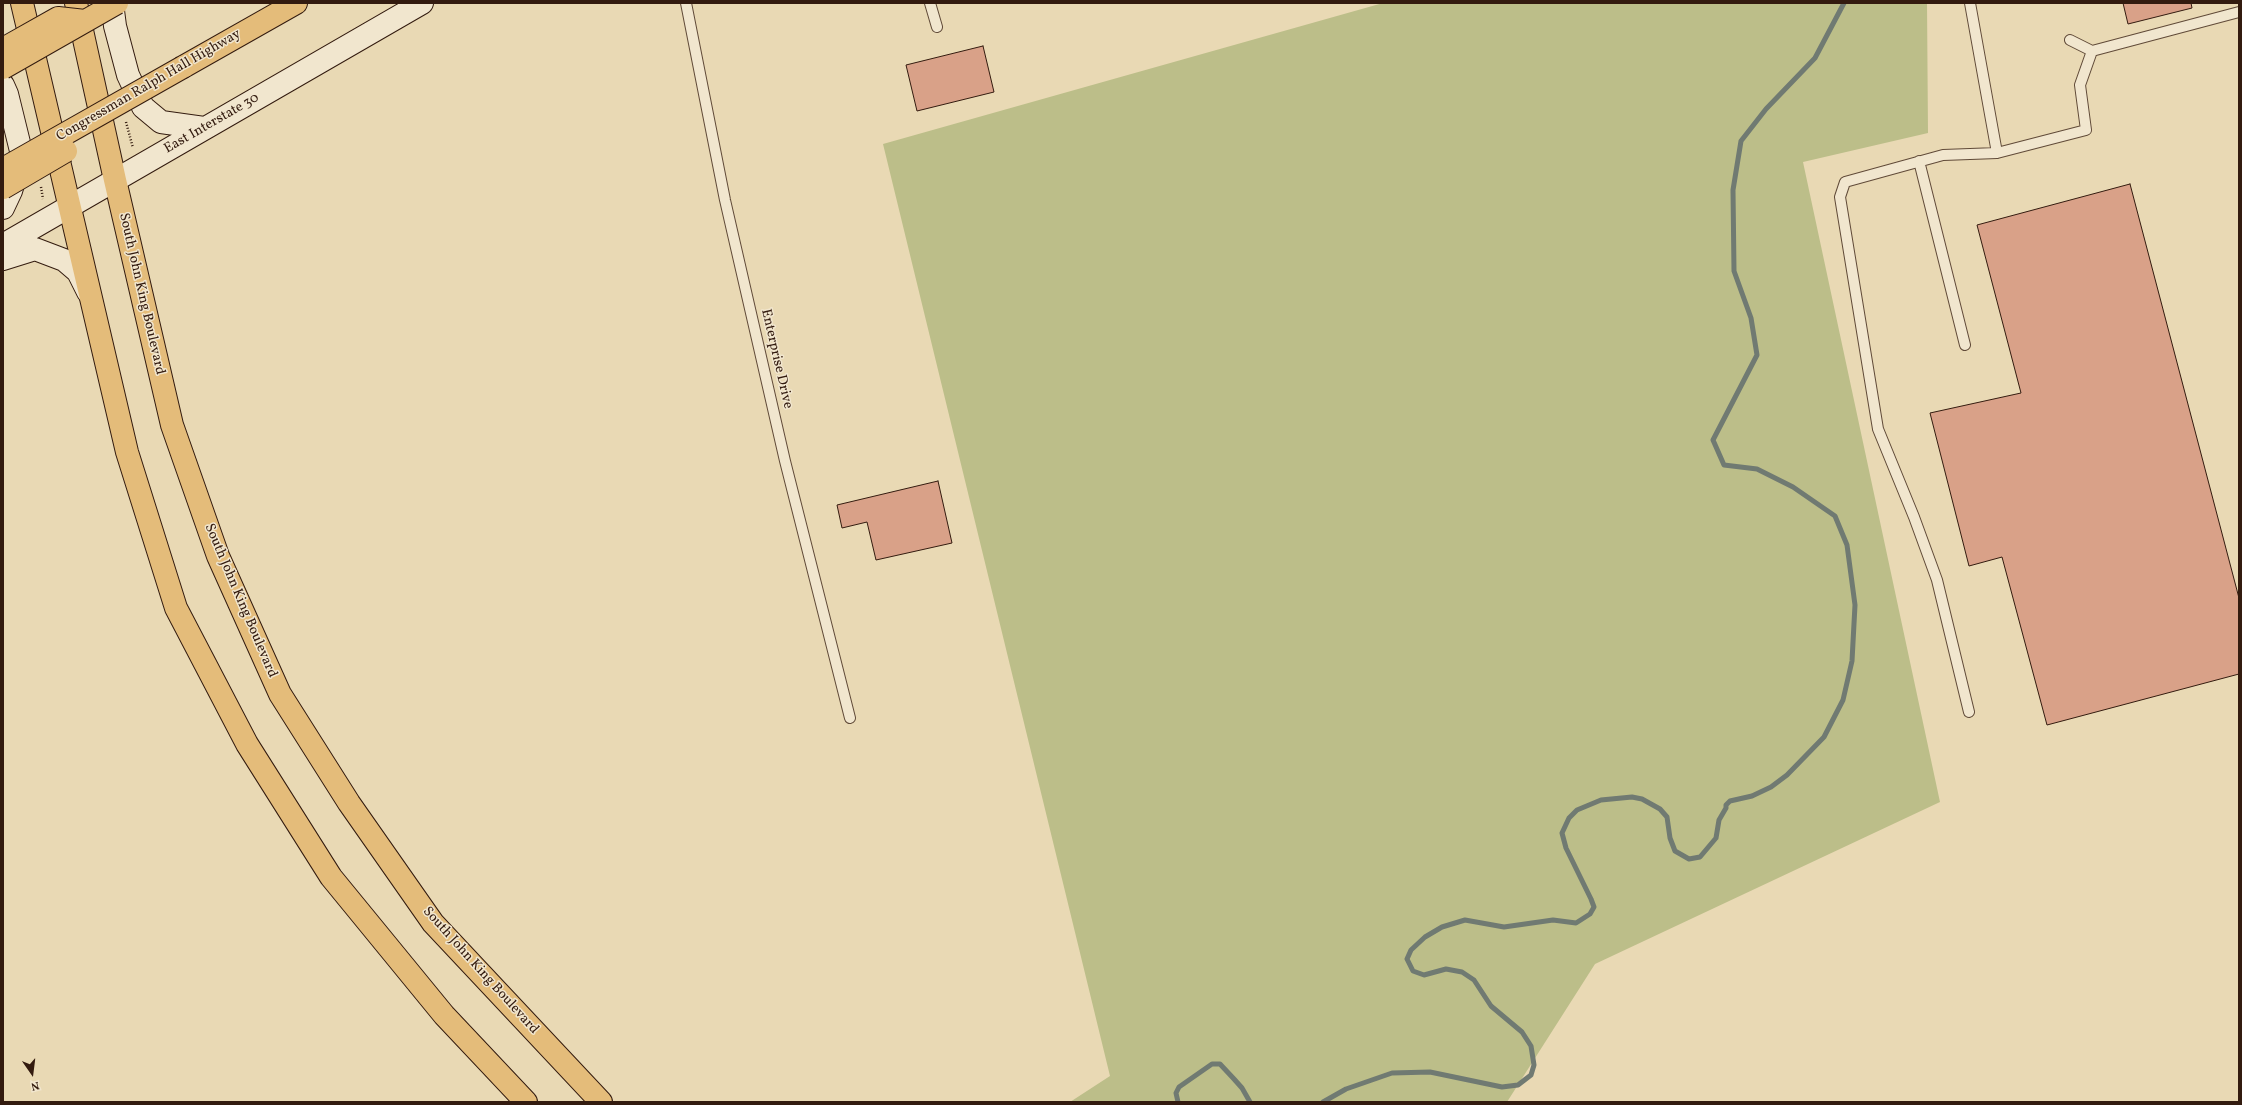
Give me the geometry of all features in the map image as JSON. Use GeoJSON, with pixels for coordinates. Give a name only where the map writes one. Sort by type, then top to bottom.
{"type":"FeatureCollection","features":[{"type":"Feature","properties":{"kind":"main road"},"geometry":{"type":"LineString","coordinates":[[22,3],[68,208],[127,452],[176,608],[247,744],[331,878],[444,1015],[526,1102]]}},
{"type":"Feature","properties":{"kind":"main road"},"geometry":{"type":"LineString","coordinates":[[112,3],[115,26],[128,75],[143,107],[161,122],[204,128]]}},
{"type":"Feature","properties":{"kind":"main road"},"geometry":{"type":"LineString","coordinates":[[3,49],[58,18],[117,3]]}},
{"type":"Feature","properties":{"kind":"main road","name":"Congressman Ralph Hall Highway"},"geometry":{"type":"LineString","coordinates":[[3,169],[296,3]]}},
{"type":"Feature","properties":{"kind":"main road","name":"East Interstate 30"},"geometry":{"type":"LineString","coordinates":[[3,245],[422,3]]}},
{"type":"Feature","properties":{"kind":"main road"},"geometry":{"type":"LineString","coordinates":[[3,68],[81,12]]}},
{"type":"Feature","properties":{"kind":"main road","name":"South John King Boulevard"},"geometry":{"type":"LineString","coordinates":[[81,12],[115,180],[172,425],[218,556],[280,694],[349,803],[433,923],[600,1102]]}},
{"type":"Feature","properties":{"kind":"main road"},"geometry":{"type":"LineString","coordinates":[[3,85],[7,94],[22,155],[11,192],[3,208]]}},
{"type":"Feature","properties":{"kind":"main road"},"geometry":{"type":"LineString","coordinates":[[3,188],[118,120],[127,99]]}},
{"type":"Feature","properties":{"kind":"main road"},"geometry":{"type":"LineString","coordinates":[[3,259],[35,249],[64,260],[78,272],[89,294]]}},
{"type":"Feature","properties":{"kind":"lane","name":"Enterprise Drive"},"geometry":{"type":"LineString","coordinates":[[686,3],[725,200],[783,453],[850,718]]}},
{"type":"Feature","properties":{"kind":"lane"},"geometry":{"type":"LineString","coordinates":[[930,3],[937,27]]}},
{"type":"Feature","properties":{"kind":"lane"},"geometry":{"type":"LineString","coordinates":[[1970,3],[1997,153]]}},
{"type":"Feature","properties":{"kind":"lane"},"geometry":{"type":"LineString","coordinates":[[2070,40],[2092,51],[2239,12]]}},
{"type":"Feature","properties":{"kind":"lane"},"geometry":{"type":"LineString","coordinates":[[1969,712],[1936,580],[1914,518],[1878,429],[1840,197],[1845,182],[1919,161],[1943,155],[1997,153],[2086,130],[2080,85],[2092,51]]}},
{"type":"Feature","properties":{"kind":"lane"},"geometry":{"type":"LineString","coordinates":[[1919,161],[1966,345]]}},
{"type":"Feature","properties":{"kind":"green space"},"geometry":{"type":"Polygon","coordinates":[[[1383,3],[1927,3],[1928,133],[1803,162],[1940,802],[1595,964],[1507,1102],[1070,1102],[1110,1076],[883,144],[1383,3]]]}},
{"type":"Feature","properties":{"kind":"building"},"geometry":{"type":"Polygon","coordinates":[[[2123,3],[2191,3],[2192,8],[2128,24],[2123,3]]]}},
{"type":"Feature","properties":{"kind":"building"},"geometry":{"type":"Polygon","coordinates":[[[983,46],[994,92],[917,111],[906,65],[983,46]]]}},
{"type":"Feature","properties":{"kind":"building"},"geometry":{"type":"Polygon","coordinates":[[[2130,184],[2239,598],[2239,674],[2047,725],[2002,557],[1969,566],[1930,413],[2021,393],[1977,225],[2130,184]]]}},
{"type":"Feature","properties":{"kind":"building"},"geometry":{"type":"Polygon","coordinates":[[[938,481],[952,543],[876,560],[867,522],[842,528],[837,505],[938,481]]]}},
{"type":"Feature","properties":{"kind":"waterway"},"geometry":{"type":"LineString","coordinates":[[1323,1102],[1346,1089],[1392,1073],[1430,1072],[1502,1087],[1518,1085],[1531,1075],[1534,1065],[1531,1046],[1522,1032],[1491,1006],[1474,980],[1462,972],[1446,969],[1424,975],[1413,971],[1407,959],[1411,950],[1425,937],[1442,927],[1465,920],[1504,927],[1553,920],[1576,923],[1590,914],[1594,907],[1566,848],[1562,833],[1569,818],[1577,810],[1601,800],[1632,797],[1642,799],[1660,809],[1667,817],[1670,838],[1675,851],[1689,859],[1700,857],[1716,838],[1719,820],[1726,808],[1726,805],[1730,801],[1752,796],[1771,787],[1787,775],[1824,737],[1843,700],[1852,661],[1855,605],[1847,545],[1835,516],[1793,487],[1757,469],[1724,465],[1713,440],[1757,355],[1751,318],[1734,271],[1733,190],[1741,141],[1766,109],[1815,58],[1844,3]]}},
{"type":"Feature","properties":{"kind":"waterway"},"geometry":{"type":"LineString","coordinates":[[1178,1102],[1176,1093],[1179,1087],[1212,1064],[1220,1064],[1242,1088],[1250,1102]]}}]}
